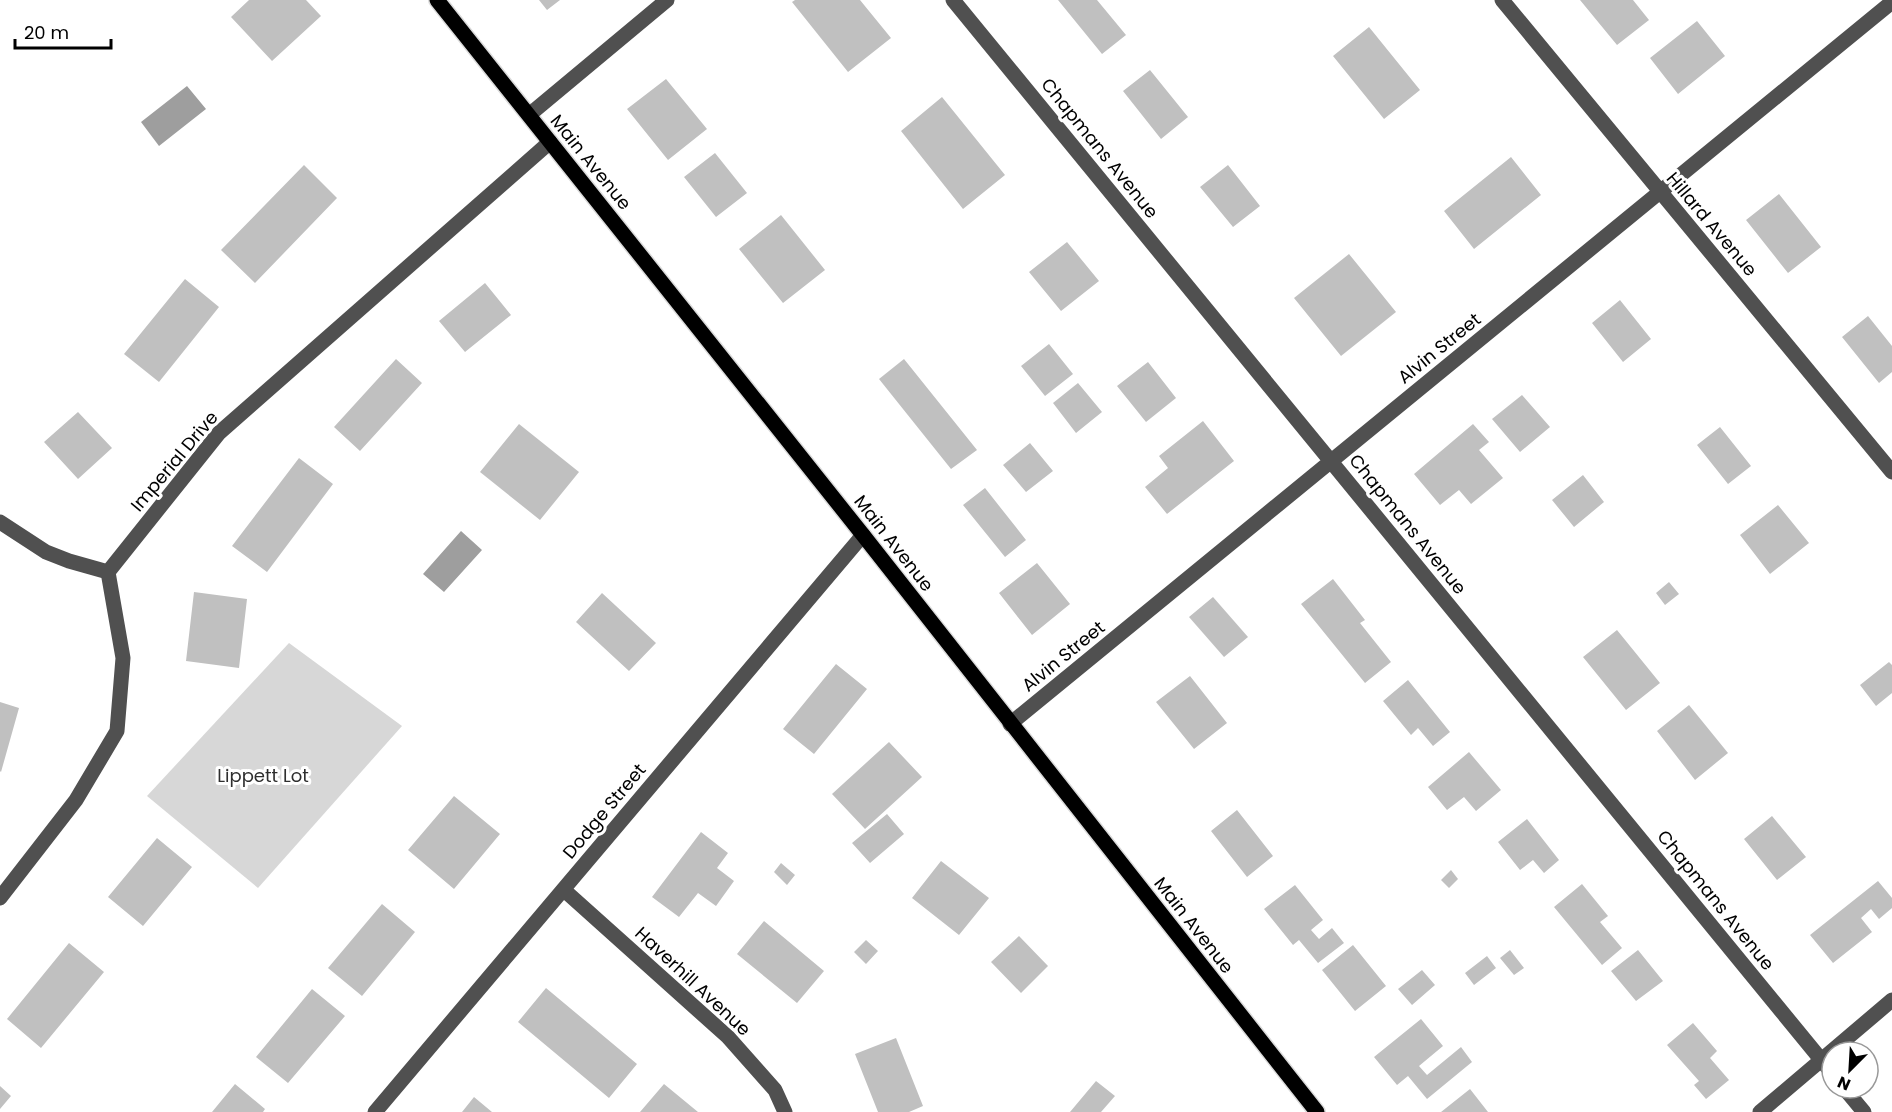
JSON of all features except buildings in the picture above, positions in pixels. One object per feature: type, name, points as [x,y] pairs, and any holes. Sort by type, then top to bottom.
[{"type":"main road","name":"Main Avenue","points":[[436,0],[864,535],[1010,724],[1317,1112]]},
{"type":"street","points":[[529,116],[667,0]]},
{"type":"street","name":"Chapmans Avenue","points":[[953,0],[1820,1059]]},
{"type":"street","name":"Hillard Avenue","points":[[1502,0],[1892,472]]},
{"type":"street","name":"Alvin Street","points":[[1010,724],[1892,2]]},
{"type":"street","name":"Imperial Drive","points":[[108,572],[219,433],[550,142]]},
{"type":"street","points":[[0,522],[46,552],[108,572],[123,658],[117,731],[76,800],[0,898]]},
{"type":"street","name":"Dodge Street","points":[[375,1112],[864,535]]},
{"type":"street","name":"Haverhill Avenue","points":[[564,890],[728,1037],[775,1090],[785,1112]]},
{"type":"street","points":[[1845,1040],[1892,1000]]},
{"type":"street","points":[[1760,1112],[1820,1061]]},
{"type":"street","points":[[1854,1100],[1864,1112]]},
{"type":"green space","name":"Lippett Lot","points":[[289,643],[402,726],[258,888],[147,796]]},
{"type":"shaded area","points":[[187,86],[206,109],[159,146],[141,122]]},
{"type":"shaded area","points":[[461,531],[482,550],[444,592],[423,574]]}]
